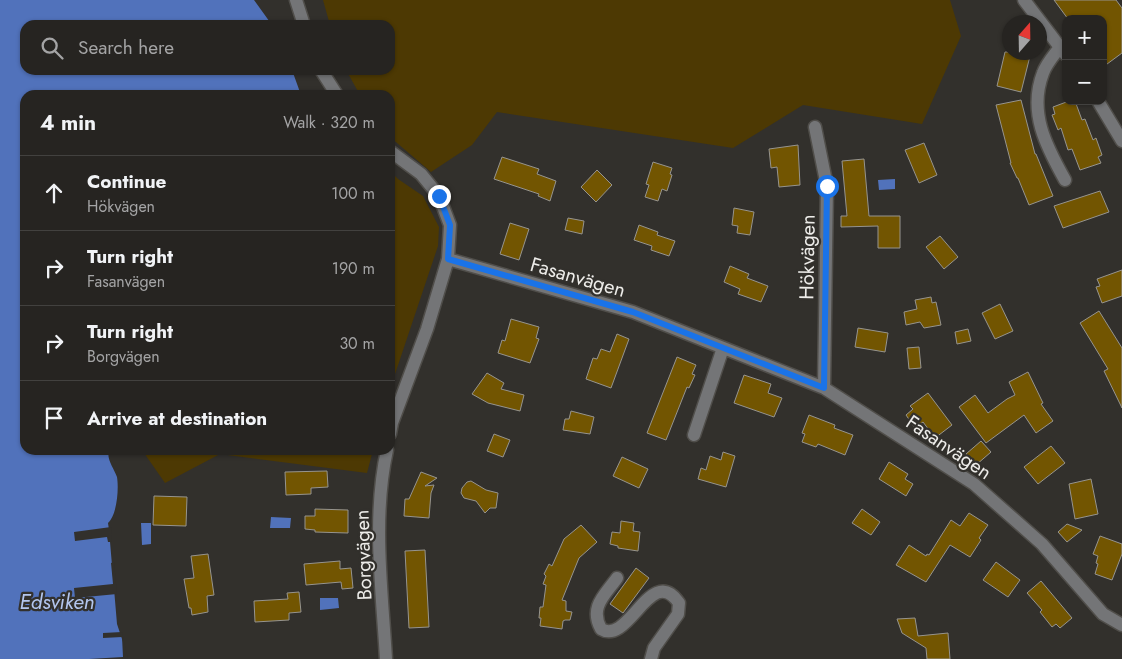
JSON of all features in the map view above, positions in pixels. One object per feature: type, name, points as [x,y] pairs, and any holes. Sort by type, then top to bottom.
[{"type":"street","points":[[296,0],[302,20]]},
{"type":"street","points":[[1024,0],[1062,50]]},
{"type":"street","points":[[1062,52],[1043,72],[1038,91],[1038,121],[1050,152],[1065,180]]},
{"type":"street","points":[[324,75],[333,90]]},
{"type":"street","points":[[1100,105],[1122,141]]},
{"type":"street","name":"Hökvägen","points":[[815,127],[827,186],[824,388]]},
{"type":"street","points":[[395,155],[421,174],[439,196],[450,225],[448,259],[427,329],[395,415]]},
{"type":"street","name":"Fasanvägen","points":[[448,259],[633,312],[824,388],[974,484],[1042,544],[1104,614],[1122,625]]},
{"type":"street","points":[[694,435],[723,348]]},
{"type":"street","name":"Borgvägen","points":[[386,455],[382,470],[378,512],[386,659]]},
{"type":"street","points":[[617,578],[599,602],[595,613],[601,629],[606,632],[613,632],[620,627],[658,592],[666,591],[674,595],[679,603],[678,614],[654,648],[651,659]]},
{"type":"shaded area","points":[[323,0],[950,0],[961,36],[922,124],[803,105],[733,148],[497,112],[472,145],[431,172],[395,141],[395,90],[357,90],[349,75],[395,75],[395,20],[329,20]]},
{"type":"shaded area","points":[[395,176],[423,196],[439,227],[438,246],[395,374]]},
{"type":"shaded area","points":[[145,455],[218,455],[165,483]]},
{"type":"shaded area","points":[[228,455],[372,455],[367,473]]},
{"type":"water","name":"Edsviken","points":[[0,0],[254,0],[268,20],[20,20],[20,75],[294,75],[299,90],[20,90],[20,455],[108,455],[117,477],[118,488],[117,502],[108,523],[117,624],[124,645],[126,659],[0,659]]},
{"type":"water","points":[[895,179],[895,189],[879,190],[878,180]]},
{"type":"water","points":[[271,517],[291,518],[290,528],[270,528]]},
{"type":"water","points":[[141,523],[151,523],[151,544],[142,545]]},
{"type":"water","points":[[320,598],[338,598],[339,608],[320,610]]},
{"type":"pier","points":[[111,527],[112,542],[108,542],[107,537],[75,541],[74,532]]},
{"type":"pier","points":[[114,562],[117,594],[75,598],[74,588],[113,584],[111,563]]},
{"type":"pier","points":[[122,632],[128,659],[89,659],[123,657],[122,637],[103,638],[103,633]]},
{"type":"building","points":[[1054,0],[1116,0],[1122,8],[1122,53],[1107,64],[1107,15],[1065,15]]},
{"type":"building","points":[[1003,60],[1029,60],[1021,92],[997,86]]},
{"type":"building","points":[[1021,100],[1035,154],[1053,196],[1029,205],[1010,163],[996,105]]},
{"type":"building","points":[[1062,104],[1076,105],[1082,120],[1085,119],[1093,140],[1096,138],[1102,155],[1098,157],[1101,163],[1080,170],[1072,149],[1068,150],[1061,128],[1058,130],[1052,115],[1055,114],[1053,107]]},
{"type":"building","points":[[924,143],[937,175],[919,183],[905,150]]},
{"type":"building","points":[[798,145],[800,185],[779,187],[777,167],[771,168],[769,149]]},
{"type":"building","points":[[502,157],[539,169],[537,174],[556,181],[550,201],[538,196],[539,194],[494,179]]},
{"type":"building","points":[[864,159],[869,216],[900,216],[900,248],[878,248],[878,226],[841,227],[841,216],[847,216],[842,161]]},
{"type":"building","points":[[653,162],[672,168],[667,191],[662,189],[658,201],[645,197],[649,185],[646,184]]},
{"type":"building","points":[[597,170],[612,185],[596,202],[581,187]]},
{"type":"building","points":[[1100,191],[1109,212],[1063,228],[1054,206]]},
{"type":"building","points":[[734,208],[754,212],[750,235],[737,233],[738,226],[732,225]]},
{"type":"building","points":[[568,218],[584,221],[582,234],[565,230]]},
{"type":"building","points":[[510,223],[529,229],[519,260],[500,254]]},
{"type":"building","points":[[639,225],[658,232],[657,235],[675,241],[669,256],[651,250],[652,246],[634,240]]},
{"type":"building","points":[[940,236],[958,257],[944,269],[926,247]]},
{"type":"building","points":[[730,266],[749,274],[747,278],[768,286],[761,302],[738,294],[740,289],[724,282]]},
{"type":"building","points":[[1122,270],[1122,296],[1102,303],[1096,287],[1100,286],[1097,279]]},
{"type":"building","points":[[931,297],[932,303],[936,302],[941,325],[924,328],[920,322],[906,325],[904,312],[917,309],[915,300]]},
{"type":"building","points":[[1000,304],[1013,331],[995,339],[982,313]]},
{"type":"building","points":[[1099,311],[1122,348],[1122,408],[1104,371],[1108,369],[1080,323]]},
{"type":"building","points":[[511,319],[539,327],[536,338],[539,339],[530,363],[498,353],[502,340],[505,341]]},
{"type":"building","points":[[858,328],[888,333],[885,352],[855,347]]},
{"type":"building","points":[[968,329],[971,341],[957,344],[955,332]]},
{"type":"building","points":[[617,334],[629,339],[611,388],[586,379],[593,358],[597,359],[601,349],[610,352]]},
{"type":"building","points":[[919,347],[921,368],[909,369],[907,348]]},
{"type":"building","points":[[677,357],[696,365],[692,374],[695,375],[689,388],[687,387],[666,440],[647,433]]},
{"type":"building","points":[[1028,372],[1043,403],[1041,404],[1053,421],[1036,433],[1024,415],[986,443],[959,407],[975,395],[988,413],[1015,395],[1009,382]]},
{"type":"building","points":[[487,373],[504,383],[501,389],[524,395],[520,411],[488,403],[472,394]]},
{"type":"building","points":[[744,375],[771,384],[768,393],[782,398],[774,417],[734,403]]},
{"type":"building","points":[[928,393],[952,425],[935,438],[923,422],[915,428],[906,415],[913,409],[910,406]]},
{"type":"building","points":[[571,411],[594,417],[590,434],[563,430],[565,419],[569,419]]},
{"type":"building","points":[[809,415],[835,425],[834,428],[853,435],[845,455],[818,444],[816,447],[802,442],[805,434],[802,433]]},
{"type":"building","points":[[494,434],[510,440],[503,457],[487,451]]},
{"type":"building","points":[[981,441],[991,452],[976,465],[966,454]]},
{"type":"building","points":[[1051,446],[1065,463],[1038,484],[1024,467]]},
{"type":"building","points":[[723,452],[735,456],[726,487],[698,479],[701,468],[706,470],[710,456],[721,460]]},
{"type":"building","points":[[622,457],[648,469],[639,488],[613,476]]},
{"type":"building","points":[[889,462],[908,474],[905,479],[913,484],[906,496],[879,479]]},
{"type":"building","points":[[327,471],[328,487],[311,488],[311,494],[286,495],[285,472]]},
{"type":"building","points":[[421,472],[437,478],[425,486],[434,485],[431,493],[429,518],[404,516],[405,499],[409,499]]},
{"type":"building","points":[[1091,479],[1098,514],[1075,519],[1069,484]]},
{"type":"building","points":[[471,481],[486,490],[498,493],[496,508],[490,508],[485,513],[476,501],[464,498],[461,493],[462,488],[467,482]]},
{"type":"building","points":[[154,496],[187,497],[186,526],[153,525]]},
{"type":"building","points":[[315,509],[348,510],[348,533],[315,532],[315,530],[305,529],[305,516],[315,516]]},
{"type":"building","points":[[862,509],[880,522],[871,535],[852,523]]},
{"type":"building","points":[[969,513],[988,525],[970,557],[950,545],[926,582],[896,565],[909,545],[926,556],[927,554],[929,555],[951,520],[960,526]]},
{"type":"building","points":[[621,521],[634,523],[633,531],[640,532],[638,551],[618,548],[618,546],[610,544],[612,532],[620,533]]},
{"type":"building","points":[[1067,524],[1082,530],[1067,542],[1058,532]]},
{"type":"building","points":[[581,525],[597,542],[579,558],[562,600],[566,601],[566,611],[572,612],[570,620],[563,621],[562,629],[540,626],[540,607],[543,607],[546,585],[543,584],[546,576],[544,574],[549,564],[552,566],[564,539]]},
{"type":"building","points":[[1100,536],[1122,544],[1122,554],[1112,580],[1095,574],[1098,556],[1093,554]]},
{"type":"building","points":[[425,550],[429,627],[409,628],[405,551]]},
{"type":"building","points":[[208,554],[214,595],[207,596],[208,612],[192,615],[184,579],[194,578],[191,556]]},
{"type":"building","points":[[340,561],[340,569],[351,568],[353,588],[342,589],[341,582],[306,585],[304,564]]},
{"type":"building","points":[[996,562],[1020,580],[1008,597],[983,580]]},
{"type":"building","points":[[636,568],[649,578],[623,613],[610,604]]},
{"type":"building","points":[[1041,581],[1072,618],[1060,628],[1056,624],[1052,627],[1040,612],[1042,610],[1027,593]]},
{"type":"building","points":[[299,592],[301,612],[289,613],[289,620],[255,622],[254,601],[288,599],[287,593]]},
{"type":"building","points":[[915,618],[918,636],[948,633],[950,659],[927,659],[926,648],[902,633],[897,619]]},
{"type":"route","points":[[439,196],[450,225],[448,259],[633,312],[824,388],[827,186]]}]
